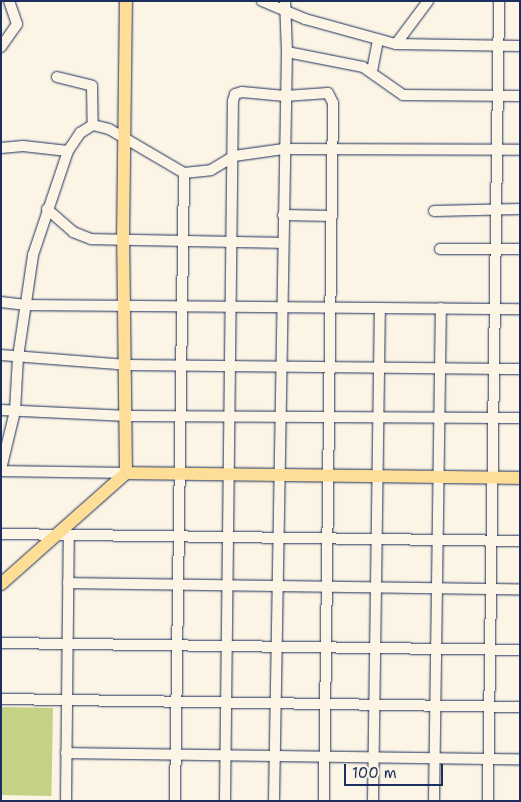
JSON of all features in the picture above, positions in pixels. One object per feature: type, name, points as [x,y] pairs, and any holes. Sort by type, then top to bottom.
[{"type":"main road","points":[[126,1],[123,242],[128,416],[126,473]]},
{"type":"main road","points":[[1,584],[126,473],[520,478]]},
{"type":"street","points":[[1,47],[17,24],[9,1]]},
{"type":"street","points":[[262,1],[285,6],[378,40],[396,44],[520,46]]},
{"type":"street","points":[[396,44],[428,1]]},
{"type":"street","points":[[488,801],[499,1]]},
{"type":"street","points":[[274,801],[282,243],[287,52],[285,6]]},
{"type":"street","points":[[372,71],[378,40]]},
{"type":"street","points":[[287,52],[372,71],[403,95],[520,96]]},
{"type":"street","points":[[57,77],[92,86],[93,125]]},
{"type":"street","points":[[224,801],[235,94],[285,96],[328,93],[332,96],[333,148],[324,801]]},
{"type":"street","points":[[126,473],[1,470],[15,412],[18,357],[33,255],[68,151],[80,134],[93,125],[110,129],[184,173],[211,170],[234,156],[284,149],[520,150]]},
{"type":"street","points":[[1,148],[23,146],[68,151]]},
{"type":"street","points":[[175,801],[184,173]]},
{"type":"street","points":[[47,209],[77,234],[123,242],[282,243]]},
{"type":"street","points":[[434,211],[520,210]]},
{"type":"street","points":[[283,215],[332,216]]},
{"type":"street","points":[[440,248],[520,250]]},
{"type":"street","points":[[1,302],[26,305],[125,304],[520,309]]},
{"type":"street","points":[[373,801],[380,308]]},
{"type":"street","points":[[434,801],[441,308]]},
{"type":"street","points":[[1,355],[127,365],[520,369]]},
{"type":"street","points":[[1,410],[128,416],[181,414],[520,418]]},
{"type":"street","points":[[1,534],[520,541]]},
{"type":"street","points":[[66,801],[69,535]]},
{"type":"street","points":[[68,583],[520,588]]},
{"type":"street","points":[[1,643],[520,650]]},
{"type":"street","points":[[1,699],[520,707]]},
{"type":"street","points":[[66,753],[520,759]]},
{"type":"green space","points":[[1,707],[53,708],[51,796],[1,795]]}]
